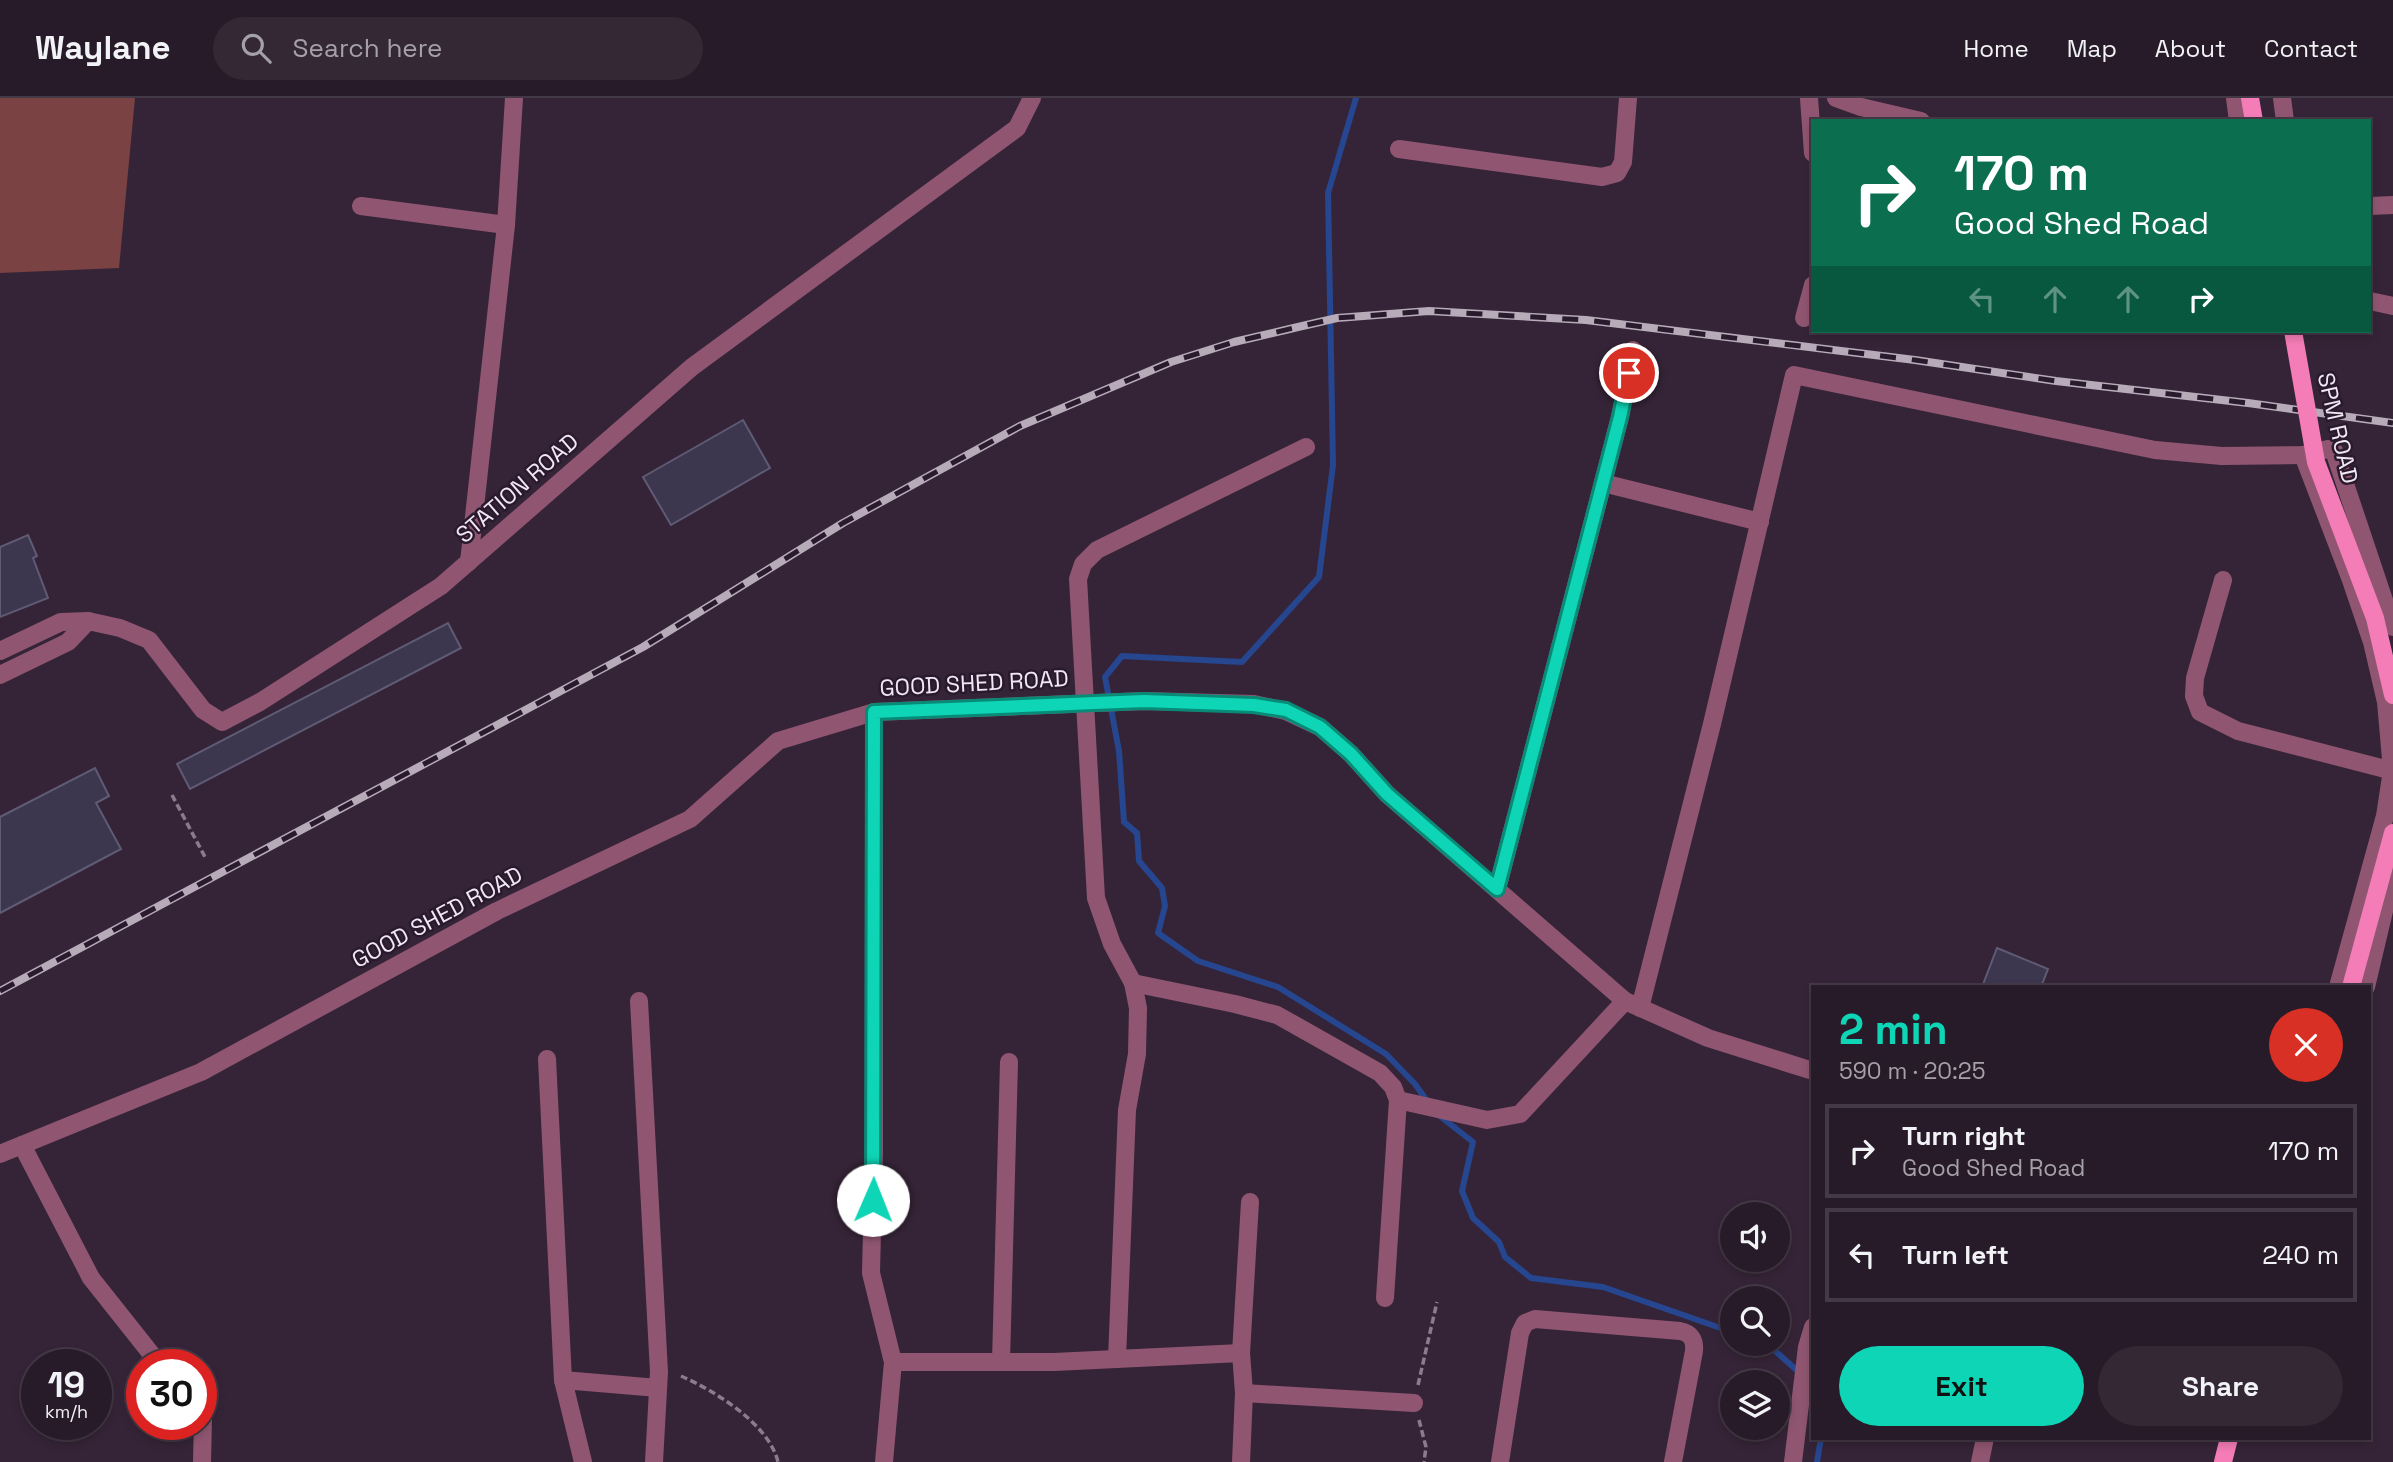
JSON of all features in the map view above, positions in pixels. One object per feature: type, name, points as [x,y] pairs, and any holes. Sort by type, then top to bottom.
[{"type":"main road","points":[[2250,98],[2254,119]]},
{"type":"main road","name":"SPM ROAD","points":[[2293,333],[2316,462],[2375,618],[2393,695]]},
{"type":"main road","points":[[2352,985],[2393,833]]},
{"type":"main road","points":[[2223,1462],[2228,1440]]},
{"type":"street","points":[[469,562],[506,225],[514,98]]},
{"type":"street","name":"STATION ROAD","points":[[0,652],[61,622],[88,621],[120,628],[149,640],[203,710],[222,722],[260,702],[441,586],[692,367],[1017,128],[1032,98]]},
{"type":"street","points":[[1399,149],[1602,177],[1622,169],[1628,98]]},
{"type":"street","points":[[1809,98],[1811,126]]},
{"type":"street","points":[[1836,98],[1912,119]]},
{"type":"street","points":[[2235,98],[2238,119]]},
{"type":"street","points":[[2282,98],[2285,119]]},
{"type":"street","points":[[2371,206],[2393,205]]},
{"type":"street","points":[[361,206],[506,225]]},
{"type":"street","points":[[1804,318],[1811,292]]},
{"type":"street","points":[[2371,301],[2393,306]]},
{"type":"street","points":[[1497,889],[1620,417],[1633,350]]},
{"type":"street","points":[[1398,1100],[1487,1121],[1520,1114],[1633,1004],[1712,723],[1794,375],[2155,450],[2222,456],[2303,454],[2328,449],[2334,451],[2390,608],[2393,627]]},
{"type":"street","points":[[1117,1359],[1127,1110],[1137,1054],[1138,1008],[1133,983],[1112,944],[1097,898],[1093,702],[1078,579],[1083,564],[1097,550],[1306,447]]},
{"type":"street","points":[[2303,454],[2372,642],[2386,702],[2393,771],[2385,816],[2340,985]]},
{"type":"street","points":[[1603,483],[1760,522]]},
{"type":"street","points":[[2223,580],[2196,678],[2194,696],[2200,712],[2238,731],[2393,771]]},
{"type":"street","points":[[0,675],[68,642],[88,621]]},
{"type":"street","name":"GOOD SHED ROAD","points":[[0,1154],[201,1072],[497,911],[690,819],[778,741],[874,712],[1093,702],[1254,705],[1286,710],[1320,727],[1351,754],[1387,794],[1633,1004],[1708,1038],[1811,1070]]},
{"type":"street","points":[[874,712],[874,1151],[871,1273],[893,1362],[884,1462]]},
{"type":"street","points":[[2366,985],[2393,873]]},
{"type":"street","points":[[1133,983],[1277,1015],[1380,1073],[1394,1087],[1398,1100],[1385,1298]]},
{"type":"street","points":[[639,1001],[658,1388],[654,1462]]},
{"type":"street","points":[[547,1059],[563,1380],[583,1462]]},
{"type":"street","points":[[1001,1362],[1009,1062]]},
{"type":"street","points":[[22,1145],[91,1278],[147,1349]]},
{"type":"street","points":[[1241,1462],[1244,1393],[1241,1353],[1250,1202]]},
{"type":"street","points":[[1500,1462],[1520,1333],[1525,1323],[1535,1319],[1680,1331],[1687,1332],[1692,1337],[1694,1351],[1673,1462]]},
{"type":"street","points":[[1793,1462],[1811,1333]]},
{"type":"street","points":[[893,1362],[1001,1362],[1241,1353]]},
{"type":"street","points":[[563,1380],[658,1388]]},
{"type":"street","points":[[1244,1393],[1414,1403]]},
{"type":"street","points":[[201,1462],[202,1440]]},
{"type":"street","points":[[1980,1462],[1985,1440]]},
{"type":"path","points":[[172,795],[205,857]]},
{"type":"path","points":[[1424,1462],[1426,1447],[1414,1403],[1437,1302]]},
{"type":"path","points":[[681,1376],[710,1388],[752,1423],[775,1451],[778,1462]]},
{"type":"shaded area","points":[[0,98],[135,98],[119,268],[0,273]]},
{"type":"building","points":[[743,420],[770,468],[671,525],[643,477]]},
{"type":"building","points":[[28,535],[37,556],[33,558],[48,598],[0,617],[0,547]]},
{"type":"building","points":[[448,623],[461,648],[190,789],[177,764]]},
{"type":"building","points":[[95,768],[109,796],[96,803],[121,849],[0,913],[0,817]]},
{"type":"building","points":[[1997,948],[2048,969],[2042,985],[1983,985]]},
{"type":"waterway","points":[[1356,98],[1328,193],[1333,465],[1319,577],[1242,662],[1122,656],[1105,677],[1119,751],[1124,822],[1137,833],[1139,861],[1162,888],[1165,906],[1158,933],[1198,961],[1278,987],[1386,1054],[1415,1084],[1427,1101]]},
{"type":"waterway","points":[[1436,1113],[1473,1142],[1462,1191],[1473,1218],[1499,1242],[1505,1257],[1531,1278],[1603,1287],[1720,1328]]},
{"type":"waterway","points":[[1781,1356],[1801,1374]]},
{"type":"waterway","points":[[1808,1387],[1811,1396]]},
{"type":"waterway","points":[[1817,1462],[1821,1440]]},
{"type":"railway","points":[[0,991],[643,647],[843,523],[1020,426],[1171,362],[1234,342],[1337,318],[1429,311],[1586,320],[2393,423]]},
{"type":"route","points":[[873,1200],[874,712],[1144,701],[1254,705],[1286,710],[1320,727],[1351,754],[1387,794],[1497,889],[1620,417],[1629,373]]}]
